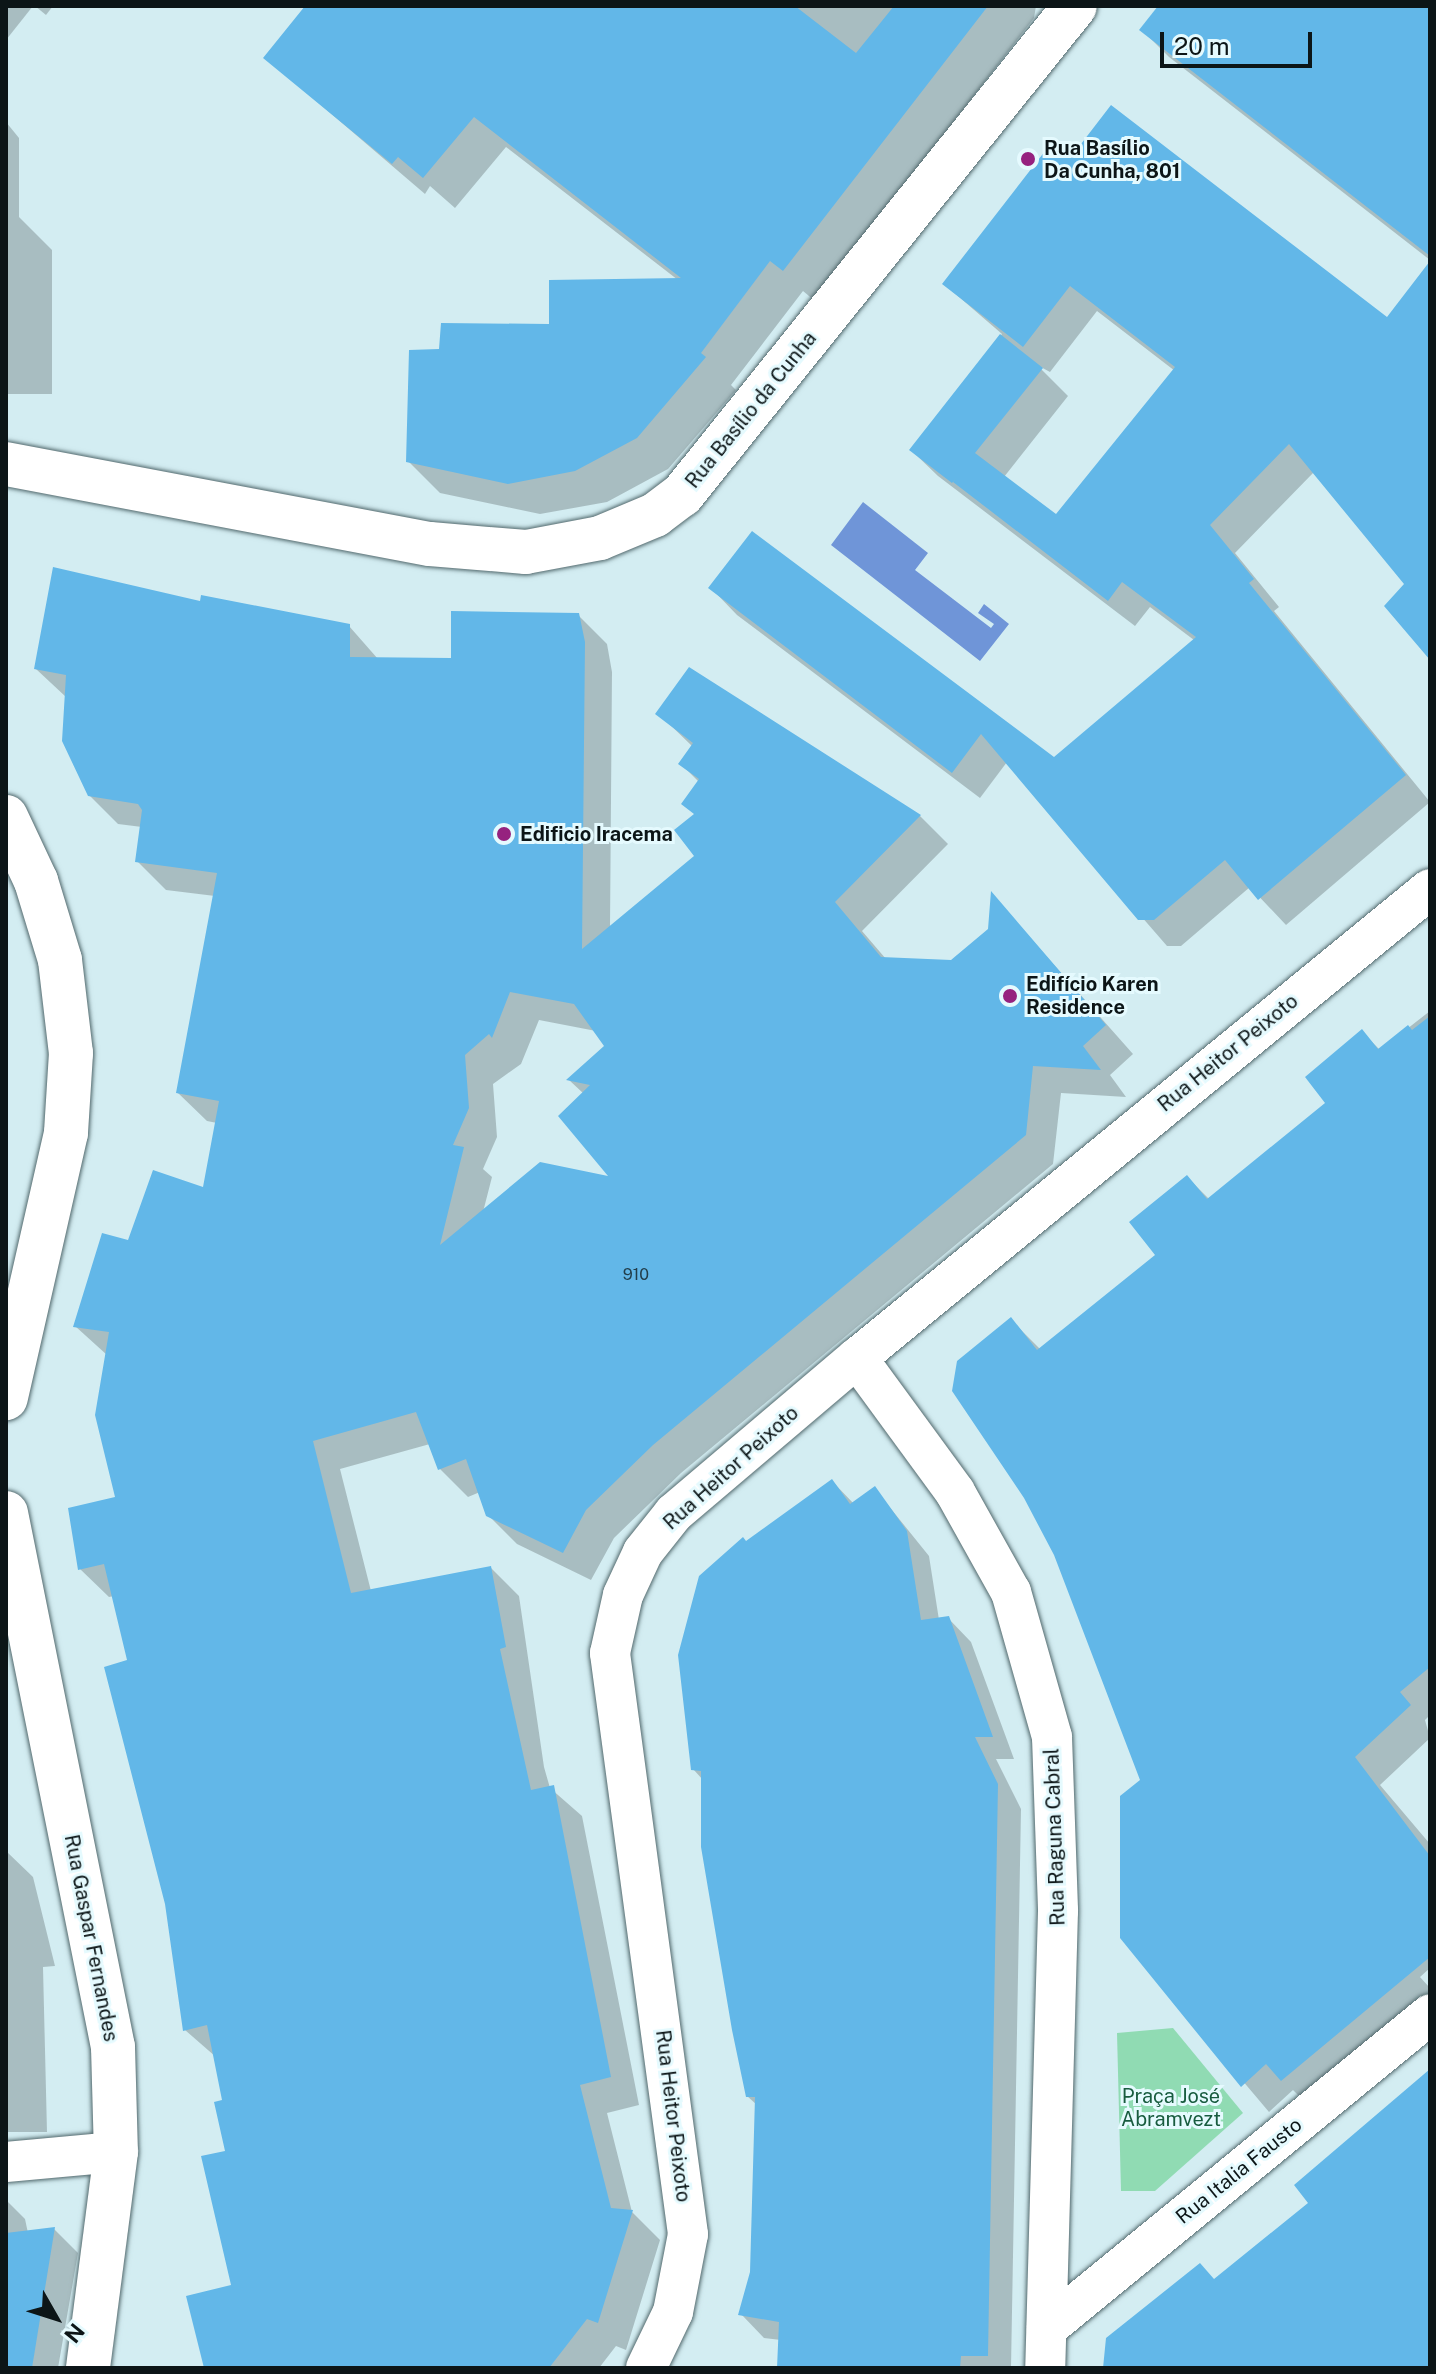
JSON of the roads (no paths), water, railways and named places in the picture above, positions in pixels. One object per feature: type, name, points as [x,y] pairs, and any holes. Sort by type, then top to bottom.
[{"type":"street","name":"Rua Basílio da Cunha","points":[[6,464],[430,544],[526,552],[600,538],[642,521],[682,495],[1075,6]]},
{"type":"street","points":[[6,817],[36,881],[60,960],[71,1053],[66,1133],[6,1398]]},
{"type":"street","name":"Rua Heitor Peixoto","points":[[646,2368],[673,2312],[688,2234],[610,1653],[630,1581],[643,1552],[674,1513],[857,1358],[1430,889]]},
{"type":"street","name":"Rua Raguna Cabral","points":[[857,1358],[955,1492],[1011,1592],[1052,1737],[1058,1911],[1045,2368]]},
{"type":"street","name":"Rua Gaspar Fernandes","points":[[6,1513],[113,2047],[116,2152],[88,2368]]},
{"type":"street","name":"Rua Italia Fausto","points":[[1047,2328],[1430,2015]]},
{"type":"street","points":[[6,2162],[116,2152]]},
{"type":"water","points":[[863,502],[928,553],[915,570],[991,628],[994,624],[978,613],[984,604],[1009,624],[980,661],[831,545]]},
{"type":"place","name":"Rua Basílio Da Cunha, 801","points":[[1028,159]]},
{"type":"place","name":"Edificio Iracema","points":[[504,834]]},
{"type":"place","name":"Edifício Karen Residence","points":[[1010,996]]},
{"type":"park label","name":"Praça José Abramvezt","points":[[1171,2108]]}]
